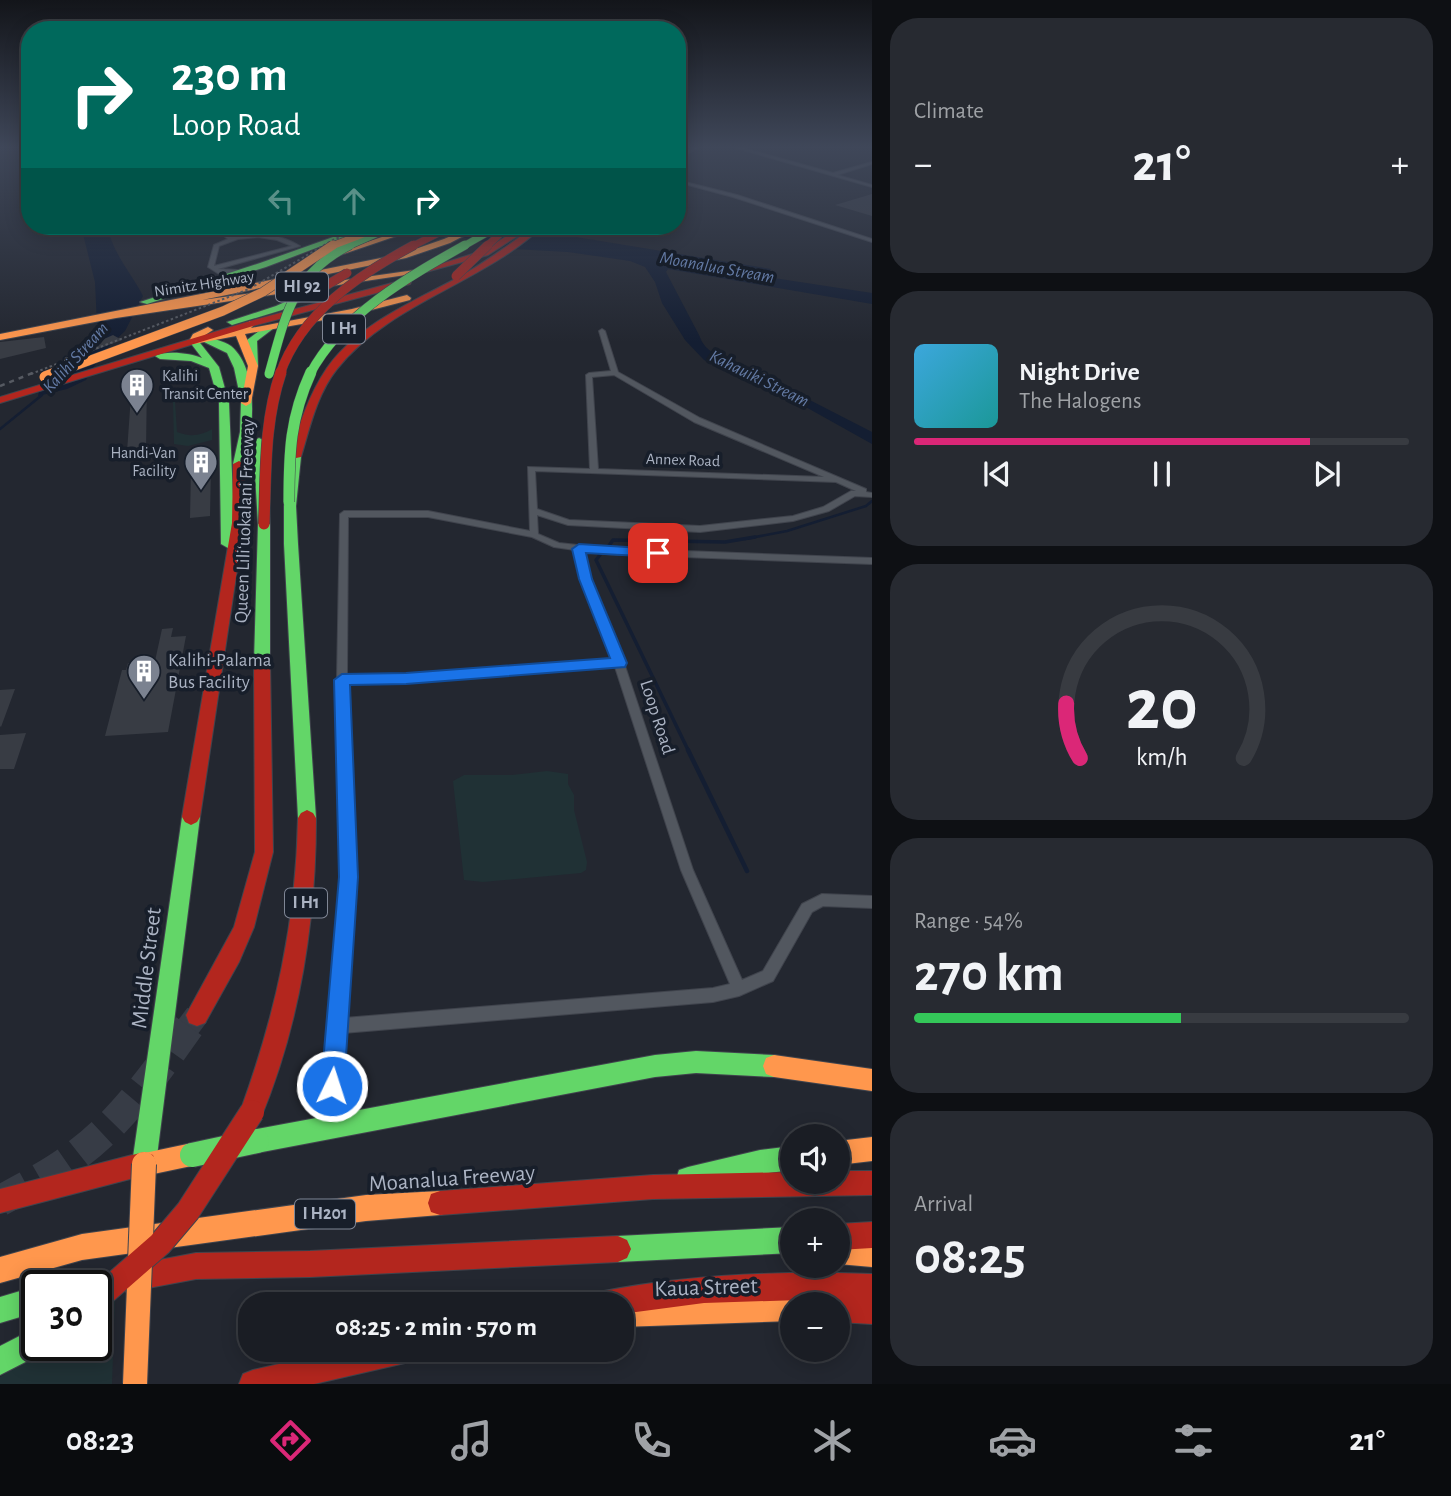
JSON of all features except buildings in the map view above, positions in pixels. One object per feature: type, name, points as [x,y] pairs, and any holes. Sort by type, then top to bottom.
[{"type":"main road","name":"Nimitz Highway","points":[[0,331],[116,315],[145,307],[215,273],[242,275],[346,235]]},
{"type":"main road","points":[[2,395],[223,311],[263,292],[331,246],[360,235]]},
{"type":"main road","points":[[264,524],[259,470],[262,404],[293,294],[308,271],[323,259],[371,235]]},
{"type":"main road","points":[[145,307],[242,275],[356,250],[397,235]]},
{"type":"main road","points":[[247,324],[306,297],[380,253],[421,235]]},
{"type":"main road","name":"Queen Liliʻuokalani Freeway","points":[[197,1015],[232,955],[244,928],[264,852],[264,524],[273,393],[296,342],[316,314],[362,274],[386,258],[433,235]]},
{"type":"main road","points":[[242,275],[424,242],[442,235]]},
{"type":"main road","points":[[145,307],[417,252],[458,235]]},
{"type":"main road","name":"Queen Liliʻuokalani Freeway","points":[[112,1286],[160,1244],[188,1211],[252,1112],[292,990],[306,913],[307,874],[300,686],[286,453],[294,414],[312,370],[332,342],[360,313],[397,285],[483,235]]},
{"type":"main road","points":[[247,324],[274,326],[395,302],[431,290],[507,235]]},
{"type":"main road","points":[[289,502],[298,444],[308,412],[323,380],[339,358],[360,337],[386,319],[488,267],[530,235]]},
{"type":"main road","name":"Nimitz Highway","points":[[0,337],[145,307],[458,268]]},
{"type":"main road","points":[[122,363],[200,337],[458,268]]},
{"type":"main road","points":[[247,324],[253,366]]},
{"type":"main road","points":[[246,403],[253,366],[251,340],[274,326]]},
{"type":"main road","points":[[46,380],[98,366],[174,339],[200,337]]},
{"type":"main road","points":[[200,337],[214,367]]},
{"type":"main road","name":"Middle Street","points":[[135,1384],[144,1164],[180,885],[238,523],[239,447],[246,432],[246,403],[236,356],[220,343],[200,337]]},
{"type":"main road","points":[[98,366],[177,355],[200,360],[214,367]]},
{"type":"main road","name":"Middle Street","points":[[214,367],[222,397],[228,452],[226,523],[230,560]]},
{"type":"main road","points":[[0,1201],[144,1164],[328,1126],[654,1066],[696,1062],[750,1063],[872,1080]]},
{"type":"main road","points":[[850,1152],[872,1149]]},
{"type":"main road","points":[[653,1187],[760,1161],[780,1159]]},
{"type":"main road","name":"Moanalua Freeway","points":[[0,1270],[82,1247],[366,1208],[653,1187],[872,1183]]},
{"type":"main road","points":[[850,1236],[872,1235]]},
{"type":"main road","points":[[112,1282],[196,1266],[323,1263],[780,1241]]},
{"type":"main road","points":[[733,1243],[780,1247]]},
{"type":"main road","points":[[850,1252],[872,1254]]},
{"type":"main road","points":[[634,1296],[797,1284],[872,1287]]},
{"type":"main road","points":[[0,1310],[21,1304]]},
{"type":"main road","name":"Kaua Street","points":[[634,1314],[780,1308]]},
{"type":"main road","points":[[850,1310],[872,1311]]},
{"type":"main road","points":[[0,1361],[21,1350]]},
{"type":"main road","points":[[253,1384],[284,1380],[354,1362]]},
{"type":"street","points":[[787,213],[872,240]]},
{"type":"street","points":[[226,235],[232,239]]},
{"type":"street","points":[[274,236],[285,238],[297,246],[215,273],[215,247],[232,239],[274,236]]},
{"type":"street","points":[[594,470],[589,375],[615,373],[602,331]]},
{"type":"street","name":"Annex Road","points":[[615,373],[697,420],[872,495]]},
{"type":"street","name":"Annex Road","points":[[532,510],[531,469],[835,480]]},
{"type":"street","points":[[534,535],[532,510],[568,522],[700,529],[793,518],[826,509],[854,493],[872,495]]},
{"type":"street","points":[[328,1126],[349,877],[342,680],[344,514],[428,514],[534,535],[550,544],[579,549],[872,561]]},
{"type":"street","points":[[579,549],[586,579],[619,663]]},
{"type":"street","name":"Loop Road","points":[[342,680],[619,663],[687,870],[739,989]]},
{"type":"street","points":[[337,1026],[713,995],[739,989],[768,976],[807,908],[822,900],[872,902]]},
{"type":"shaded area","points":[[175,401],[177,432],[195,435],[212,429],[212,440],[188,446],[174,444]]},
{"type":"shaded area","points":[[547,771],[568,774],[568,784],[574,795],[574,810],[587,862],[586,870],[581,873],[483,882],[464,880],[453,781],[464,775],[512,775]]},
{"type":"shaded area","points":[[115,1299],[112,1384],[0,1384],[0,1377],[25,1361],[112,1361],[112,1301]]},
{"type":"water","points":[[83,235],[110,235],[119,257],[143,296],[125,331],[103,352],[86,380],[67,389],[38,396],[39,391],[103,329],[97,324],[95,282]]},
{"type":"water","points":[[453,235],[564,235],[771,269],[767,277],[872,293],[872,304],[668,269],[666,272],[707,348],[872,432],[872,444],[795,401],[704,360],[685,340],[662,303],[655,282],[645,267],[630,261],[568,252],[513,249]]},
{"type":"waterway","name":"Kalihi Stream","points":[[0,429],[42,395]]},
{"type":"waterway","points":[[745,539],[787,531],[866,506],[872,501]]},
{"type":"waterway","points":[[608,547],[613,540],[725,542],[755,537]]},
{"type":"waterway","points":[[600,555],[596,560],[689,752]]},
{"type":"waterway","points":[[688,750],[747,871]]},
{"type":"tunnel","points":[[188,1027],[197,1015]]},
{"type":"tunnel","points":[[0,1201],[60,1166],[95,1140],[139,1094],[189,1026]]},
{"type":"railway","points":[[31,374],[249,289],[345,235]]},
{"type":"railway","points":[[0,386],[35,372]]},
{"type":"traffic: fast","points":[[144,302],[263,265],[345,235]]},
{"type":"traffic: fast","points":[[269,374],[286,315],[305,278],[337,252],[372,235]]},
{"type":"traffic: fast","points":[[289,502],[289,451],[294,413],[312,370],[332,343],[355,319],[382,297],[410,277],[483,235]]},
{"type":"traffic: fast","points":[[232,322],[279,308],[317,291]]},
{"type":"traffic: fast","points":[[253,366],[252,340],[269,328]]},
{"type":"traffic: fast","points":[[205,339],[230,351],[243,378],[247,423],[239,464]]},
{"type":"traffic: fast","points":[[194,341],[213,366],[224,403],[228,544]]},
{"type":"traffic: fast","points":[[160,356],[193,358],[214,367]]},
{"type":"traffic: fast","points":[[259,441],[264,524],[262,661]]},
{"type":"traffic: fast","points":[[295,457],[290,506],[291,544],[307,818]]},
{"type":"traffic: fast","points":[[144,1164],[191,817]]},
{"type":"traffic: fast","points":[[257,1141],[655,1066],[696,1062],[774,1066]]},
{"type":"traffic: fast","points":[[192,1155],[257,1141]]},
{"type":"traffic: fast","points":[[688,1179],[780,1160]]},
{"type":"traffic: fast","points":[[618,1249],[780,1241]]},
{"type":"traffic: fast","points":[[0,1310],[21,1304]]},
{"type":"traffic: fast","points":[[0,1361],[21,1350]]},
{"type":"traffic: slow","points":[[45,377],[223,311],[263,292],[331,246],[360,235]]},
{"type":"traffic: slow","points":[[320,259],[394,235]]},
{"type":"traffic: slow","points":[[116,315],[403,256],[460,235]]},
{"type":"traffic: slow","points":[[0,337],[116,315],[426,270]]},
{"type":"traffic: slow","points":[[208,330],[196,336],[194,341],[352,312],[407,298]]},
{"type":"traffic: slow","points":[[246,403],[253,366],[239,332],[250,324]]},
{"type":"traffic: slow","points":[[774,1066],[872,1080]]},
{"type":"traffic: slow","points":[[850,1152],[872,1149]]},
{"type":"traffic: slow","points":[[144,1164],[192,1155]]},
{"type":"traffic: slow","points":[[135,1384],[144,1164]]},
{"type":"traffic: slow","points":[[0,1270],[82,1247],[366,1208],[440,1203]]},
{"type":"traffic: slow","points":[[850,1252],[872,1254]]},
{"type":"traffic: slow","points":[[634,1314],[780,1308]]},
{"type":"traffic: jam","points":[[264,524],[266,443],[270,412],[284,365],[299,337],[319,313],[342,292],[395,256],[433,235]]},
{"type":"traffic: jam","points":[[456,276],[499,235]]},
{"type":"traffic: jam","points":[[426,270],[485,253],[514,235]]},
{"type":"traffic: jam","points":[[295,457],[310,407],[332,369],[360,340],[392,317],[502,255],[528,235]]},
{"type":"traffic: jam","points":[[317,291],[347,273]]},
{"type":"traffic: jam","points":[[0,400],[250,324],[407,282]]},
{"type":"traffic: jam","points":[[191,817],[238,523],[239,464]]},
{"type":"traffic: jam","points":[[197,1015],[232,955],[244,927],[264,852],[262,661]]},
{"type":"traffic: jam","points":[[252,1112],[276,1039],[294,968],[304,896],[307,818]]},
{"type":"traffic: jam","points":[[112,1286],[160,1244],[188,1211],[252,1112]]},
{"type":"traffic: jam","points":[[0,1201],[144,1164]]},
{"type":"traffic: jam","points":[[440,1203],[653,1187],[872,1183]]},
{"type":"traffic: jam","points":[[850,1236],[872,1235]]},
{"type":"traffic: jam","points":[[127,1279],[196,1266],[310,1264],[618,1249]]},
{"type":"traffic: jam","points":[[634,1299],[737,1287],[872,1287]]},
{"type":"traffic: jam","points":[[850,1310],[872,1311]]},
{"type":"traffic: jam","points":[[253,1384],[349,1362]]},
{"type":"place","name":"Kalihi Transit Center","points":[[137,415]]},
{"type":"place","name":"Handi-Van Facility","points":[[201,492]]},
{"type":"place","name":"Kalihi-Palama Bus Facility","points":[[144,701]]},
{"type":"route","points":[[332,1086],[349,877],[342,680],[619,663],[586,579],[579,549],[658,553]]},
{"type":"water label","name":"Moanalua Stream","points":[[717,268]]},
{"type":"water label","name":"Kahauiki Stream","points":[[759,379]]}]
